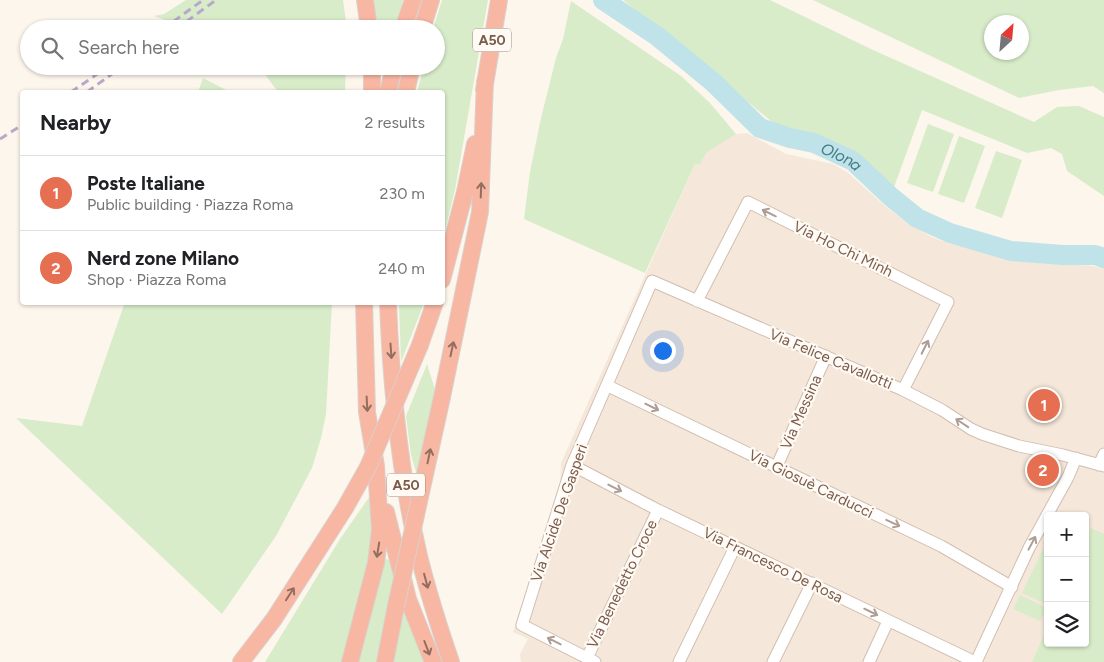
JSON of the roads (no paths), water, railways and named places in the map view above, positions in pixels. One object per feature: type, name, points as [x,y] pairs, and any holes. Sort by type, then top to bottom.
[{"type":"highway","points":[[365,0],[368,20]]},
{"type":"highway","points":[[407,20],[413,0]]},
{"type":"highway","points":[[425,20],[431,0]]},
{"type":"highway","name":"A50","points":[[445,269],[465,192],[499,0]]},
{"type":"highway","points":[[372,75],[372,90]]},
{"type":"highway","points":[[388,90],[392,75]]},
{"type":"highway","points":[[406,90],[410,75]]},
{"type":"highway","points":[[385,662],[480,212],[486,81]]},
{"type":"highway","points":[[364,305],[368,412],[376,466],[394,548],[408,599],[433,662]]},
{"type":"highway","name":"A50","points":[[388,305],[392,375],[401,457],[419,555],[451,662]]},
{"type":"highway","name":"A50","points":[[241,662],[274,619],[320,549],[368,467],[420,345],[434,305]]},
{"type":"highway","points":[[350,662],[379,545],[380,530],[376,466]]},
{"type":"highway","points":[[250,662],[274,619]]},
{"type":"street","name":"Via Ho Chi Minh","points":[[697,301],[748,202],[948,302],[903,390]]},
{"type":"street","name":"Via Felice Cavallotti","points":[[652,281],[903,390],[942,410],[971,429],[1006,442],[1076,458],[1101,466]]},
{"type":"street","name":"Via Alcide De Gasperi","points":[[591,660],[522,625],[572,465],[608,386],[652,281]]},
{"type":"street","name":"Via Messina","points":[[776,468],[826,356]]},
{"type":"street","name":"Via Giosuè Carducci","points":[[608,386],[941,546],[1012,587]]},
{"type":"street","points":[[1101,466],[1104,454]]},
{"type":"street","points":[[976,662],[1029,548],[1068,477],[1076,458]]},
{"type":"street","name":"Via Francesco De Rosa","points":[[572,465],[658,510],[976,662]]},
{"type":"street","name":"Via Benedetto Croce","points":[[591,660],[658,510]]},
{"type":"street","points":[[679,662],[735,547]]},
{"type":"street","points":[[773,662],[812,584]]},
{"type":"street","points":[[869,662],[888,621]]},
{"type":"waterway","name":"Olona","points":[[603,0],[657,36],[713,82],[760,128],[790,138],[814,143],[853,161],[890,196],[917,218],[950,233],[1011,251],[1063,255],[1095,255],[1104,258]]},
{"type":"railway","points":[[175,20],[203,0]]},
{"type":"railway","points":[[188,20],[216,0]]},
{"type":"railway","points":[[74,90],[96,75]]},
{"type":"railway","points":[[90,90],[111,75]]},
{"type":"railway","points":[[0,139],[20,126]]},
{"type":"place","name":"Poste Italiane","points":[[1044,405]]},
{"type":"place","name":"Nerd zone Milano","points":[[1043,470]]}]
